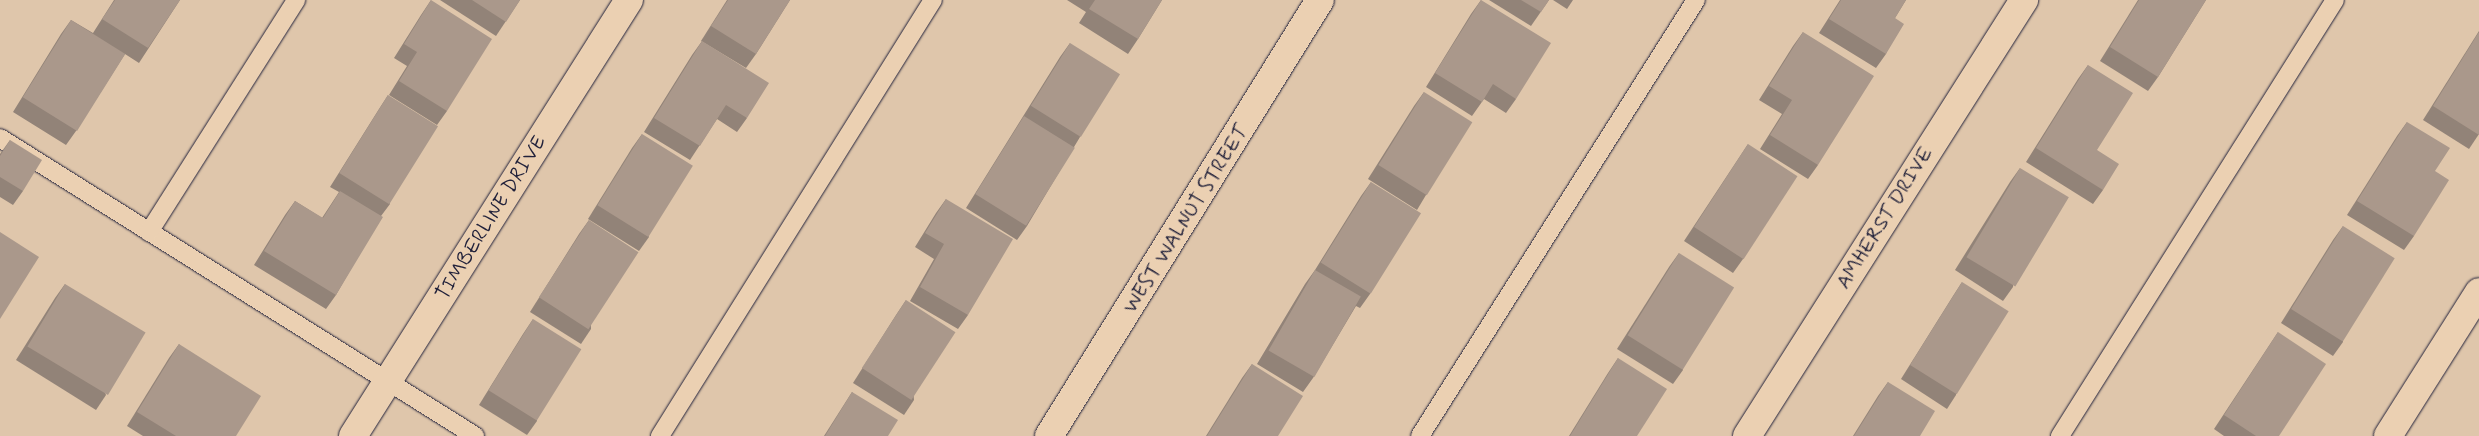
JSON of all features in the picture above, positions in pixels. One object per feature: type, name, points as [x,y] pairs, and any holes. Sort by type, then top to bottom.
[{"type":"street","name":"TIMBERLINE DRIVE","points":[[353,436],[629,0]]},
{"type":"street","name":"WEST WALNUT STREET","points":[[1049,436],[1320,0]]},
{"type":"street","name":"AMHERST DRIVE","points":[[1747,436],[2024,0]]},
{"type":"street","points":[[2388,436],[2479,292]]},
{"type":"lane","points":[[150,232],[296,0]]},
{"type":"lane","points":[[660,436],[933,0]]},
{"type":"lane","points":[[1420,436],[1696,0]]},
{"type":"lane","points":[[2060,436],[2335,0]]},
{"type":"lane","points":[[0,138],[474,436]]},
{"type":"building","points":[[115,0],[180,0],[148,48],[102,19]]},
{"type":"building","points":[[431,0],[492,39],[447,111],[399,81],[417,52],[404,44]]},
{"type":"building","points":[[472,0],[520,0],[506,22]]},
{"type":"building","points":[[728,0],[790,0],[756,54],[711,26]]},
{"type":"building","points":[[1095,0],[1162,0],[1138,39],[1089,9]]},
{"type":"building","points":[[1481,0],[1551,43],[1516,99],[1493,84],[1482,102],[1435,73]]},
{"type":"building","points":[[1521,0],[1549,0],[1541,12]]},
{"type":"building","points":[[1841,0],[1906,0],[1895,18],[1904,24],[1886,54],[1829,19]]},
{"type":"building","points":[[2139,0],[2206,0],[2158,77],[2110,47]]},
{"type":"building","points":[[71,20],[125,54],[77,131],[23,97]]},
{"type":"building","points":[[1803,32],[1874,76],[1818,165],[1770,135],[1792,100],[1769,86]]},
{"type":"building","points":[[2479,32],[2479,135],[2433,106]]},
{"type":"building","points":[[702,41],[769,83],[747,118],[726,105],[700,146],[654,118]]},
{"type":"building","points":[[1070,43],[1120,74],[1081,137],[1031,106]]},
{"type":"building","points":[[2088,65],[2133,93],[2097,150],[2119,164],[2103,190],[2036,148]]},
{"type":"building","points":[[1424,92],[1472,122],[1427,195],[1378,165]]},
{"type":"building","points":[[388,95],[438,126],[389,204],[339,173]]},
{"type":"building","points":[[1024,116],[1075,148],[1026,226],[975,194]]},
{"type":"building","points":[[2407,122],[2450,148],[2435,171],[2449,180],[2414,236],[2357,201]]},
{"type":"building","points":[[642,134],[693,166],[648,237],[597,205]]},
{"type":"building","points":[[10,140],[42,160],[23,191],[0,177],[0,156]]},
{"type":"building","points":[[1748,144],[1797,176],[1744,259],[1694,227]]},
{"type":"building","points":[[2020,168],[2069,197],[2015,287],[1966,257]]},
{"type":"building","points":[[1371,182],[1421,213],[1371,294],[1321,263]]},
{"type":"building","points":[[340,191],[383,217],[336,295],[264,251],[295,201],[323,218]]},
{"type":"building","points":[[946,199],[1013,239],[968,315],[920,287],[944,244],[925,233]]},
{"type":"building","points":[[589,220],[638,252],[588,329],[539,297]]},
{"type":"building","points":[[2343,226],[2395,258],[2343,341],[2291,309]]},
{"type":"building","points":[[0,232],[39,257],[0,319]]},
{"type":"building","points":[[1679,253],[1734,287],[1683,370],[1628,335]]},
{"type":"building","points":[[1315,270],[1361,296],[1314,377],[1268,351]]},
{"type":"building","points":[[1962,282],[2009,311],[1957,394],[1910,365]]},
{"type":"building","points":[[65,284],[146,332],[108,395],[27,347]]},
{"type":"building","points":[[906,300],[955,332],[911,400],[862,368]]},
{"type":"building","points":[[533,319],[581,349],[537,420],[488,390]]},
{"type":"building","points":[[2278,332],[2326,364],[2279,436],[2256,436],[2224,415]]},
{"type":"building","points":[[179,344],[261,396],[236,436],[176,436],[137,412]]},
{"type":"building","points":[[1618,358],[1667,389],[1637,436],[1570,436]]},
{"type":"building","points":[[1252,364],[1303,396],[1278,436],[1207,436]]},
{"type":"building","points":[[1888,382],[1935,411],[1920,436],[1854,436]]},
{"type":"building","points":[[852,392],[898,420],[888,436],[825,436]]}]
